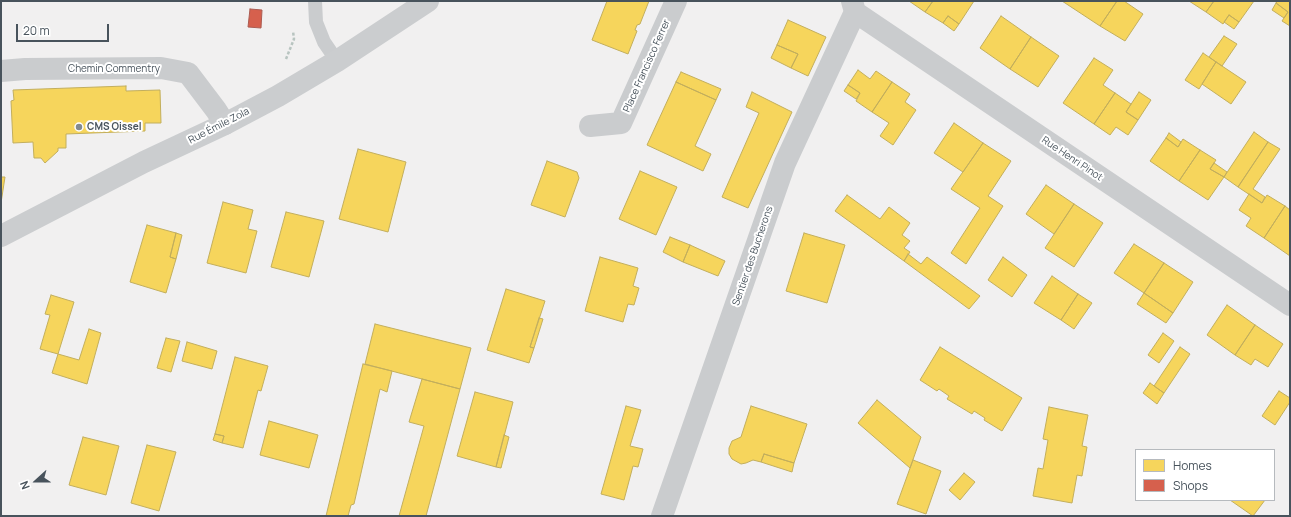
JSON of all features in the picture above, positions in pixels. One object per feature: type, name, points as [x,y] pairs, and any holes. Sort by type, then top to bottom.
[{"type":"main road","name":"Rue Émile Zola","points":[[1,236],[144,162],[225,124],[278,96],[337,61],[428,1]]},
{"type":"street","name":"Place Francisco Ferrer","points":[[590,126],[621,123],[676,1]]},
{"type":"street","name":"Rue Henri Pinot","points":[[853,6],[1290,305]]},
{"type":"street","name":"Sentier des Bucherons","points":[[662,516],[785,163],[853,6]]},
{"type":"street","name":"Chemin Commentry","points":[[1,71],[25,69],[161,68],[188,73],[225,124]]},
{"type":"lane","points":[[316,1],[316,22],[324,42],[337,61]]},
{"type":"path","points":[[284,62],[294,39],[292,23]]},
{"type":"building: Homes","points":[[607,1],[649,1],[640,24],[637,25],[635,30],[637,31],[628,54],[592,40]]},
{"type":"building: Homes","points":[[909,1],[933,1],[925,12]]},
{"type":"building: Homes","points":[[933,1],[974,1],[959,24],[948,16],[943,23],[925,12]]},
{"type":"building: Homes","points":[[1062,1],[1117,1],[1100,26]]},
{"type":"building: Homes","points":[[1117,1],[1124,1],[1143,14],[1125,41],[1100,26]]},
{"type":"building: Homes","points":[[1189,1],[1214,1],[1206,12]]},
{"type":"building: Homes","points":[[1214,1],[1254,1],[1239,22],[1229,15],[1223,24],[1206,12]]},
{"type":"building: Homes","points":[[1278,1],[1290,1],[1290,26],[1282,21],[1288,12],[1276,3]]},
{"type":"building: Homes","points":[[1276,3],[1288,12],[1284,18],[1272,10]]},
{"type":"building: Homes","points":[[1229,15],[1239,22],[1234,29],[1224,22]]},
{"type":"building: Homes","points":[[948,16],[959,24],[954,31],[943,23]]},
{"type":"building: Homes","points":[[1001,16],[1031,37],[1010,69],[980,48]]},
{"type":"building: Homes","points":[[788,20],[826,37],[808,76],[791,68],[798,54],[777,45]]},
{"type":"building: Homes","points":[[1224,36],[1237,44],[1222,66],[1209,57]]},
{"type":"building: Homes","points":[[1031,37],[1059,56],[1038,87],[1010,69]]},
{"type":"building: Homes","points":[[777,45],[798,54],[791,68],[771,58]]},
{"type":"building: Homes","points":[[1203,53],[1216,62],[1199,89],[1185,80]]},
{"type":"building: Homes","points":[[1094,58],[1113,70],[1103,85],[1115,93],[1094,124],[1063,103]]},
{"type":"building: Homes","points":[[1216,62],[1246,82],[1231,104],[1202,84]]},
{"type":"building: Homes","points":[[858,70],[870,79],[876,71],[892,82],[872,112],[856,101],[860,93],[848,85]]},
{"type":"building: Homes","points":[[681,72],[721,89],[716,100],[676,82]]},
{"type":"building: Homes","points":[[676,82],[716,100],[695,146],[711,154],[703,171],[647,145]]},
{"type":"building: Homes","points":[[892,82],[910,94],[905,102],[916,110],[893,145],[880,136],[889,123],[872,112]]},
{"type":"building: Homes","points":[[848,85],[860,93],[856,99],[844,91]]},
{"type":"building: Homes","name":"CMS Oissel","points":[[126,86],[126,91],[160,90],[161,123],[145,123],[145,131],[66,134],[66,148],[58,148],[58,151],[45,163],[41,158],[34,158],[33,142],[13,143],[11,101],[14,100],[13,90]]},
{"type":"building: Homes","points":[[752,92],[792,112],[748,208],[722,197],[759,113],[746,107]]},
{"type":"building: Homes","points":[[1139,92],[1151,100],[1138,120],[1126,112]]},
{"type":"building: Homes","points":[[1115,93],[1131,104],[1126,112],[1138,120],[1128,135],[1116,127],[1110,135],[1094,124]]},
{"type":"building: Homes","points":[[954,123],[983,143],[963,172],[934,153]]},
{"type":"building: Homes","points":[[1254,132],[1268,142],[1238,187],[1224,177]]},
{"type":"building: Homes","points":[[1169,133],[1181,142],[1178,147],[1166,138]]},
{"type":"building: Homes","points":[[1166,138],[1178,147],[1183,139],[1200,150],[1179,181],[1150,161]]},
{"type":"building: Homes","points":[[1268,142],[1280,149],[1253,189],[1265,197],[1262,203],[1238,187]]},
{"type":"building: Homes","points":[[983,143],[1011,161],[988,196],[1003,206],[966,264],[951,253],[980,208],[951,189]]},
{"type":"building: Homes","points":[[358,149],[406,162],[388,232],[339,219]]},
{"type":"building: Homes","points":[[1200,150],[1216,160],[1210,169],[1224,177],[1208,200],[1179,181]]},
{"type":"building: Homes","points":[[547,161],[577,172],[579,178],[565,217],[531,205]]},
{"type":"building: Homes","points":[[1214,163],[1227,172],[1224,177],[1210,169]]},
{"type":"building: Homes","points":[[640,171],[677,187],[656,235],[619,219]]},
{"type":"building: Homes","points":[[1,177],[5,177],[1,203]]},
{"type":"building: Homes","points":[[1046,185],[1074,204],[1054,234],[1026,214]]},
{"type":"building: Homes","points":[[1249,194],[1262,203],[1267,195],[1285,206],[1264,238],[1246,226],[1251,218],[1239,210]]},
{"type":"building: Homes","points":[[847,195],[880,219],[889,207],[910,223],[902,235],[910,241],[904,248],[910,252],[904,261],[835,211]]},
{"type":"building: Homes","points":[[223,202],[253,210],[248,229],[257,231],[246,273],[207,263]]},
{"type":"building: Homes","points":[[1074,204],[1103,223],[1074,267],[1045,248]]},
{"type":"building: Homes","points":[[1285,206],[1290,210],[1290,256],[1264,238]]},
{"type":"building: Homes","points":[[286,212],[324,221],[309,277],[271,267]]},
{"type":"building: Homes","points":[[147,225],[176,233],[170,257],[176,259],[166,293],[130,282]]},
{"type":"building: Homes","points":[[176,233],[182,235],[176,259],[170,257]]},
{"type":"building: Homes","points":[[804,233],[845,245],[827,303],[786,291]]},
{"type":"building: Homes","points":[[670,237],[690,245],[683,262],[663,252]]},
{"type":"building: Homes","points":[[1134,244],[1164,263],[1144,293],[1114,273]]},
{"type":"building: Homes","points":[[690,245],[725,261],[718,276],[683,262]]},
{"type":"building: Homes","points":[[908,254],[921,264],[927,257],[980,296],[969,309],[904,261]]},
{"type":"building: Homes","points":[[600,257],[638,268],[633,286],[639,288],[634,305],[628,304],[623,322],[585,311]]},
{"type":"building: Homes","points":[[1003,257],[1027,275],[1012,297],[988,280]]},
{"type":"building: Homes","points":[[1164,263],[1193,282],[1173,313],[1144,293]]},
{"type":"building: Homes","points":[[1052,276],[1078,294],[1061,320],[1034,303]]},
{"type":"building: Homes","points":[[506,289],[545,301],[530,347],[534,348],[529,363],[487,350]]},
{"type":"building: Homes","points":[[1144,293],[1173,313],[1166,323],[1137,304]]},
{"type":"building: Homes","points":[[1078,294],[1092,303],[1074,329],[1061,320]]},
{"type":"building: Homes","points":[[51,295],[74,302],[58,354],[40,349],[50,315],[45,314]]},
{"type":"building: Homes","points":[[1227,305],[1255,325],[1235,355],[1207,335]]},
{"type":"building: Homes","points":[[539,318],[543,319],[534,348],[530,347]]},
{"type":"building: Homes","points":[[375,324],[471,348],[460,389],[365,364]]},
{"type":"building: Homes","points":[[1255,325],[1283,344],[1268,367],[1255,359],[1251,365],[1235,355]]},
{"type":"building: Homes","points":[[89,329],[101,333],[87,384],[52,373],[58,354],[79,360]]},
{"type":"building: Homes","points":[[1163,333],[1174,341],[1159,363],[1148,355]]},
{"type":"building: Homes","points":[[166,338],[180,341],[171,372],[157,368]]},
{"type":"building: Homes","points":[[187,342],[217,351],[212,369],[182,361]]},
{"type":"building: Homes","points":[[940,347],[1022,398],[1002,431],[984,420],[985,418],[974,411],[972,414],[947,399],[949,396],[939,389],[937,391],[920,380]]},
{"type":"building: Homes","points":[[1180,347],[1190,354],[1164,393],[1154,386]]},
{"type":"building: Homes","points":[[235,357],[268,366],[261,391],[258,390],[243,448],[222,443],[224,436],[215,434]]},
{"type":"building: Homes","points":[[363,364],[392,371],[387,392],[380,389],[354,504],[351,505],[348,516],[326,516]]},
{"type":"building: Homes","points":[[422,379],[460,389],[426,516],[399,516],[424,426],[409,422]]},
{"type":"building: Homes","points":[[1150,383],[1164,393],[1157,404],[1143,393]]},
{"type":"building: Homes","points":[[1279,391],[1290,398],[1290,402],[1275,425],[1262,416]]},
{"type":"building: Homes","points":[[475,392],[513,402],[496,467],[457,456]]},
{"type":"building: Homes","points":[[877,400],[921,437],[910,468],[858,423]]},
{"type":"building: Homes","points":[[626,406],[641,410],[630,446],[643,449],[638,467],[633,466],[624,500],[601,494]]},
{"type":"building: Homes","points":[[751,406],[807,424],[794,463],[764,454],[761,462],[753,460],[741,464],[732,459],[729,454],[729,448],[732,441],[741,437]]},
{"type":"building: Homes","points":[[1049,407],[1088,415],[1082,446],[1087,447],[1082,476],[1077,475],[1072,503],[1033,496],[1038,468],[1043,469],[1048,440],[1043,439]]},
{"type":"building: Homes","points":[[269,421],[318,435],[309,468],[260,455]]},
{"type":"building: Homes","points":[[215,434],[224,436],[222,443],[213,440]]},
{"type":"building: Homes","points":[[504,435],[509,437],[501,468],[496,467]]},
{"type":"building: Homes","points":[[83,437],[119,446],[106,495],[69,485]]},
{"type":"building: Homes","points":[[147,445],[176,452],[159,511],[131,503]]},
{"type":"building: Homes","points":[[764,454],[794,463],[792,472],[761,462]]},
{"type":"building: Homes","points":[[913,460],[941,471],[926,514],[897,504]]},
{"type":"building: Homes","points":[[964,473],[975,482],[960,500],[949,490]]},
{"type":"building: Homes","points":[[1231,501],[1264,501],[1253,516]]},
{"type":"building: Shops","points":[[250,9],[262,10],[261,28],[248,27]]},
{"type":"place","name":"CMS Oissel","points":[[79,127]]}]
